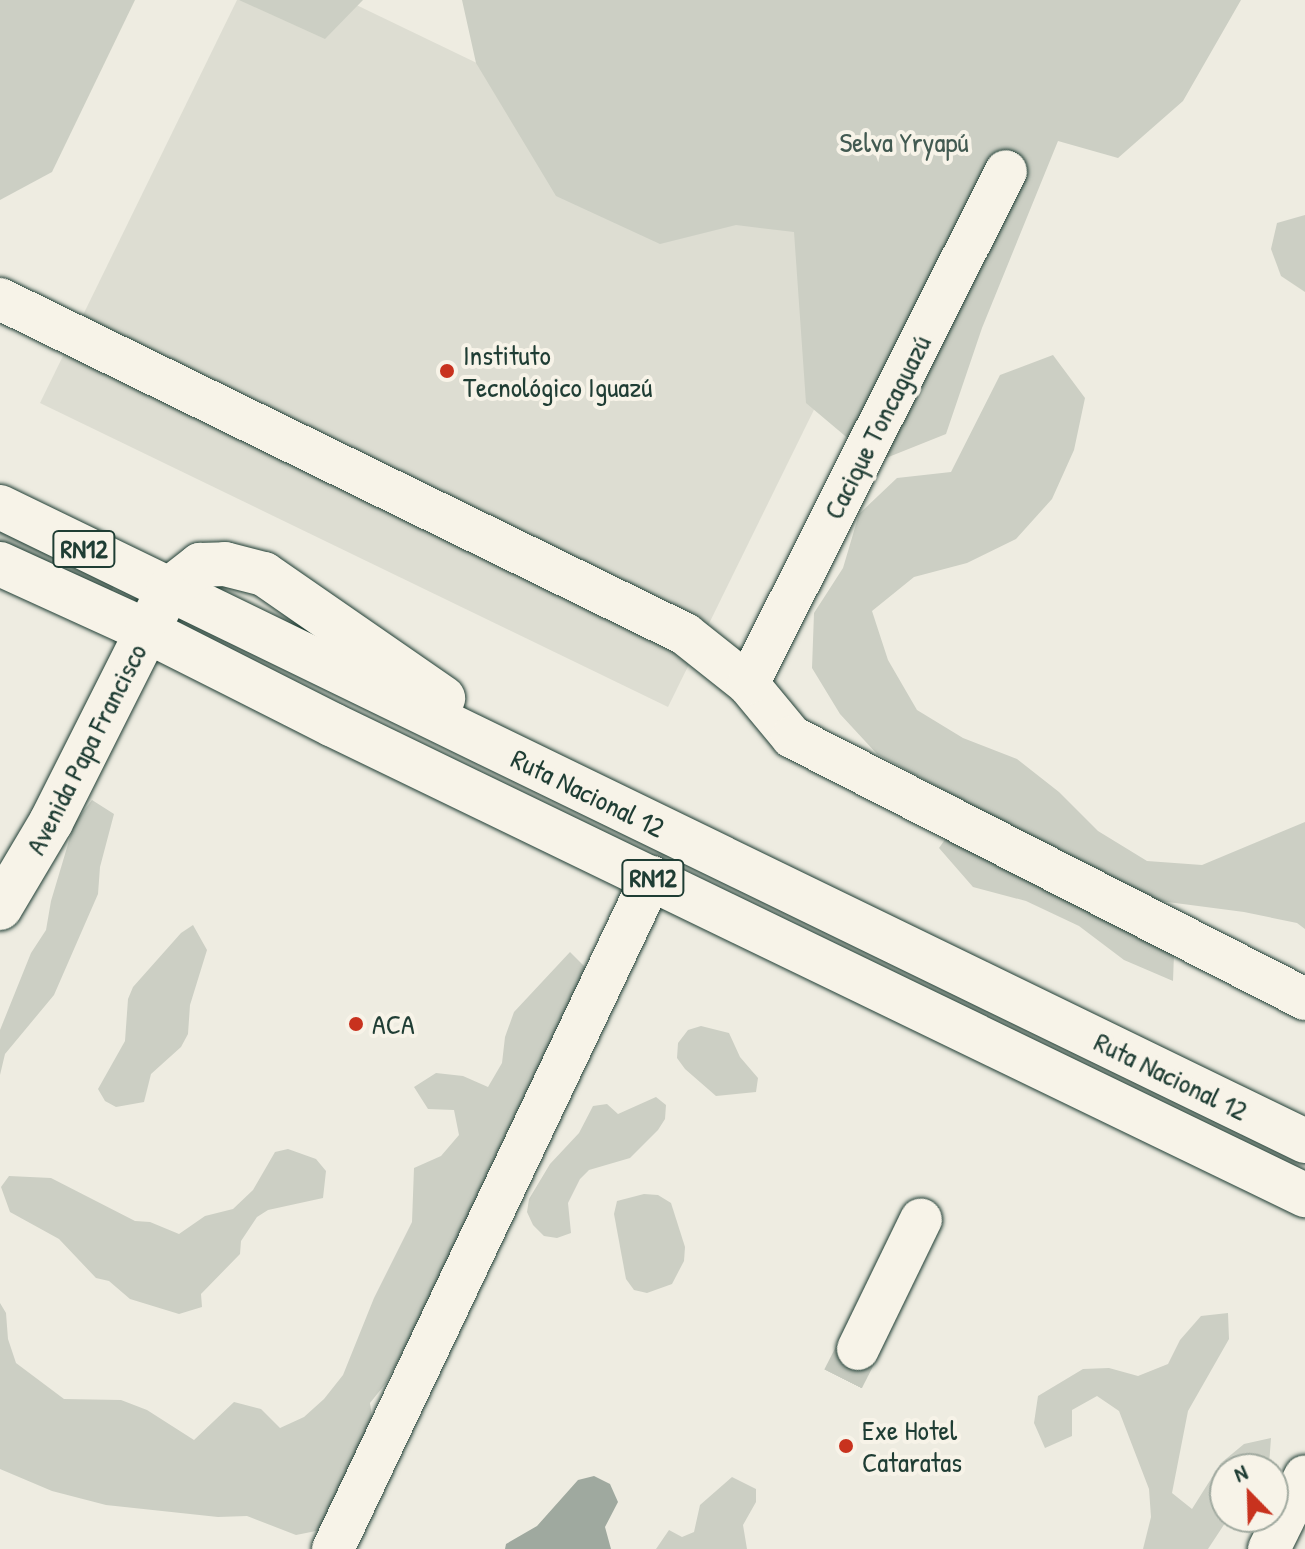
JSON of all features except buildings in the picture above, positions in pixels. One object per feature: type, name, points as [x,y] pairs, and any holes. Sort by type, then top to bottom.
[{"type":"main road","name":"RN12","points":[[0,507],[168,590]]},
{"type":"main road","name":"Ruta Nacional 12","points":[[0,564],[147,631],[333,725],[1305,1195]]},
{"type":"main road","name":"Ruta Nacional 12","points":[[168,590],[200,565],[225,564],[264,574],[557,777],[1305,1141]]},
{"type":"main road","name":"Avenida Papa Francisco","points":[[0,908],[51,822],[168,590]]},
{"type":"street","name":"Cacique Toncaguazú","points":[[748,684],[1006,171]]},
{"type":"street","points":[[0,299],[685,634],[748,684],[792,737],[1305,999]]},
{"type":"street","points":[[333,1549],[652,877]]},
{"type":"street","points":[[858,1349],[921,1219]]},
{"type":"street","points":[[1269,1549],[1305,1476]]},
{"type":"shaded area","points":[[237,0],[346,0],[887,261],[668,707],[40,403]]},
{"type":"shaded area","points":[[594,1476],[610,1484],[618,1502],[605,1527],[611,1549],[505,1549],[506,1544],[537,1526],[578,1480]]},
{"type":"green space","points":[[0,0],[135,0],[52,172],[0,200]]},
{"type":"green space","points":[[239,0],[363,0],[325,39]]},
{"type":"green space","name":"Selva Yryapú","points":[[462,0],[1241,0],[1183,101],[1118,158],[1058,141],[982,328],[946,434],[876,462],[806,403],[794,232],[736,225],[660,244],[556,196],[476,63]]},
{"type":"green space","points":[[1305,215],[1305,292],[1281,276],[1271,249],[1277,223]]},
{"type":"green space","points":[[1053,355],[1085,398],[1074,450],[1052,499],[1016,539],[967,563],[914,577],[872,611],[888,660],[917,710],[963,738],[1017,759],[1059,792],[1098,831],[1147,861],[1202,865],[1305,822],[1305,929],[1297,923],[1244,912],[1137,898],[1175,927],[1173,981],[1124,960],[1079,926],[1026,901],[973,887],[939,848],[970,804],[877,754],[840,714],[812,668],[814,613],[843,568],[859,514],[897,478],[951,472],[1000,375]]},
{"type":"green space","points":[[0,528],[116,583],[108,597],[0,548]]},
{"type":"green space","points":[[92,800],[114,814],[100,867],[98,894],[54,995],[5,1054],[0,1075],[0,1030],[31,953],[46,930],[51,901],[74,824]]},
{"type":"green space","points":[[193,925],[207,950],[190,1005],[188,1034],[181,1047],[151,1074],[144,1102],[116,1107],[105,1101],[98,1089],[125,1041],[128,999],[133,987],[181,933]]},
{"type":"green space","points":[[570,952],[590,972],[412,1335],[386,1383],[370,1403],[374,1429],[321,1530],[296,1535],[247,1516],[218,1517],[106,1505],[52,1491],[0,1469],[0,1303],[6,1313],[8,1339],[16,1363],[64,1399],[121,1400],[147,1410],[194,1440],[234,1402],[261,1409],[280,1428],[304,1417],[324,1399],[343,1375],[374,1298],[412,1222],[414,1168],[441,1156],[459,1135],[454,1110],[428,1109],[414,1087],[436,1073],[463,1076],[488,1087],[502,1063],[505,1037],[514,1012]]},
{"type":"green space","points":[[701,1026],[729,1033],[740,1057],[758,1078],[756,1092],[716,1096],[685,1069],[677,1058],[678,1043],[688,1030]]},
{"type":"green space","points":[[656,1097],[666,1105],[665,1119],[658,1130],[630,1158],[589,1170],[580,1179],[568,1203],[571,1233],[557,1238],[544,1236],[533,1225],[527,1212],[529,1199],[550,1164],[579,1133],[593,1106],[607,1104],[618,1114]]},
{"type":"green space","points":[[288,1149],[316,1159],[326,1171],[323,1198],[268,1210],[257,1217],[241,1241],[240,1254],[201,1294],[202,1307],[179,1314],[130,1299],[109,1281],[96,1278],[59,1239],[10,1212],[1,1187],[9,1176],[51,1178],[135,1221],[150,1222],[179,1234],[205,1216],[233,1209],[253,1190],[275,1152]]},
{"type":"green space","points":[[644,1194],[658,1195],[671,1203],[685,1247],[684,1261],[672,1284],[647,1293],[634,1290],[626,1279],[614,1214],[617,1201]]},
{"type":"green space","points":[[1228,1313],[1229,1339],[1188,1411],[1172,1493],[1192,1509],[1209,1482],[1209,1533],[1218,1533],[1208,1549],[1143,1549],[1151,1517],[1149,1489],[1119,1411],[1097,1396],[1072,1410],[1072,1436],[1045,1448],[1034,1423],[1038,1396],[1083,1369],[1109,1368],[1138,1376],[1168,1364],[1180,1340],[1201,1316]]},
{"type":"green space","points":[[1271,1438],[1270,1453],[1233,1453],[1244,1444]]},
{"type":"green space","points":[[732,1477],[756,1489],[756,1502],[743,1525],[747,1549],[656,1549],[669,1530],[682,1537],[694,1532],[700,1505]]},
{"type":"tunnel","points":[[843,1379],[858,1349]]},
{"type":"place","name":"Instituto Tecnológico Iguazú","points":[[447,371]]},
{"type":"place","name":"ACA","points":[[356,1024]]},
{"type":"place","name":"Exe Hotel Cataratas","points":[[846,1446]]}]
